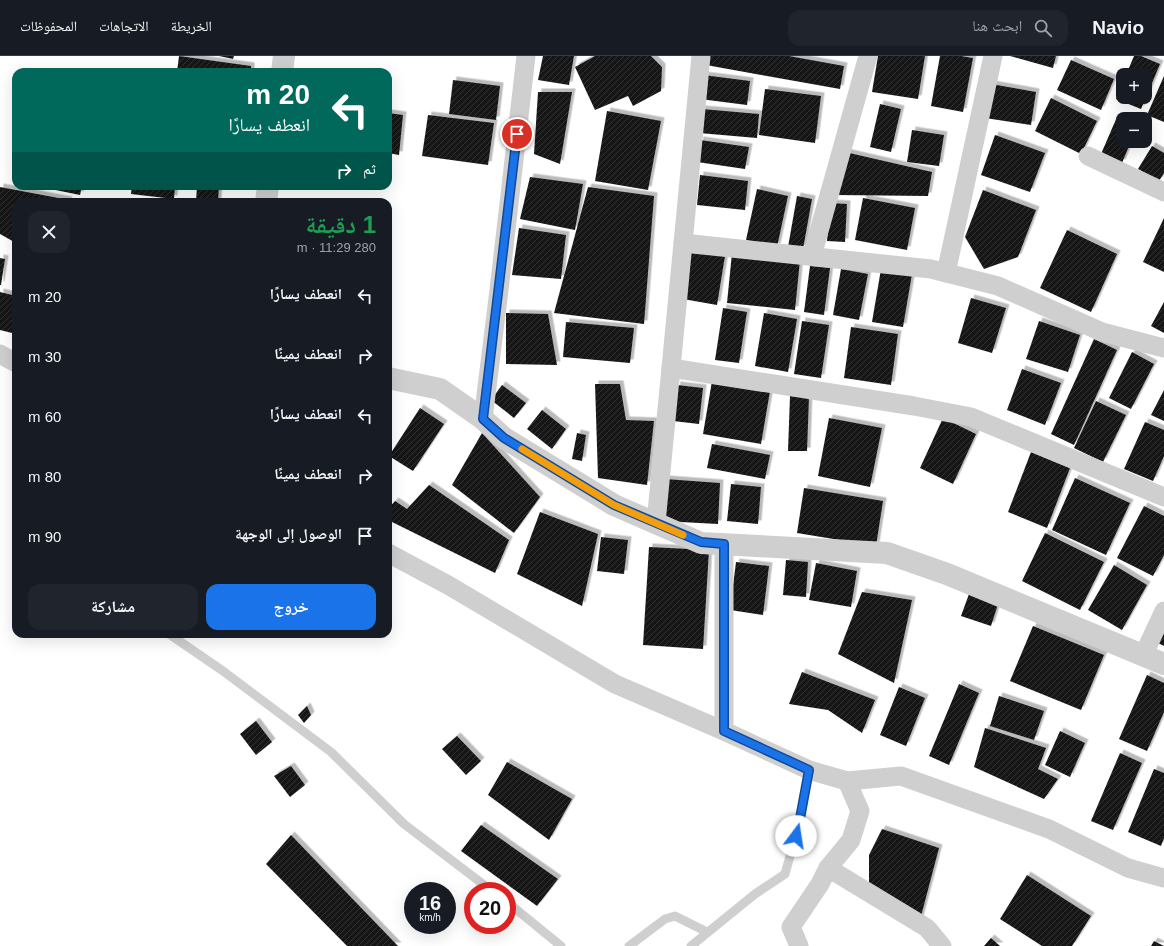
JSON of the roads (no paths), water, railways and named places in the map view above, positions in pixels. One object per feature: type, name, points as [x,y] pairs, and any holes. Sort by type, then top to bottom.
[{"type":"street","points":[[282,68],[284,56]]},
{"type":"street","points":[[483,419],[526,56]]},
{"type":"street","points":[[656,523],[701,56]]},
{"type":"street","points":[[812,256],[868,56]]},
{"type":"street","points":[[946,273],[992,56]]},
{"type":"street","points":[[1088,156],[1164,192]]},
{"type":"street","points":[[683,242],[931,269],[998,286],[1102,332],[1164,348]]},
{"type":"street","points":[[0,354],[12,361]]},
{"type":"street","points":[[671,368],[906,405],[971,417],[1164,497]]},
{"type":"street","points":[[392,379],[440,389],[483,419],[504,438],[614,505],[701,542],[887,553],[947,574],[1164,664]]},
{"type":"street","points":[[724,544],[724,731]]},
{"type":"street","points":[[392,555],[448,585],[615,684],[724,731],[809,770],[847,781],[900,776],[1048,829],[1128,868],[1164,878]]},
{"type":"street","points":[[1143,656],[1164,611]]},
{"type":"street","points":[[798,946],[792,927],[820,884],[828,868],[851,840],[860,812],[847,781]]},
{"type":"street","points":[[828,868],[927,928],[942,946]]},
{"type":"lane","points":[[175,638],[223,671],[331,752],[404,824],[480,882]]},
{"type":"lane","points":[[690,946],[755,894],[785,874],[799,824],[809,770]]},
{"type":"lane","points":[[516,909],[561,946]]},
{"type":"lane","points":[[629,946],[665,919],[675,916],[707,932]]}]
